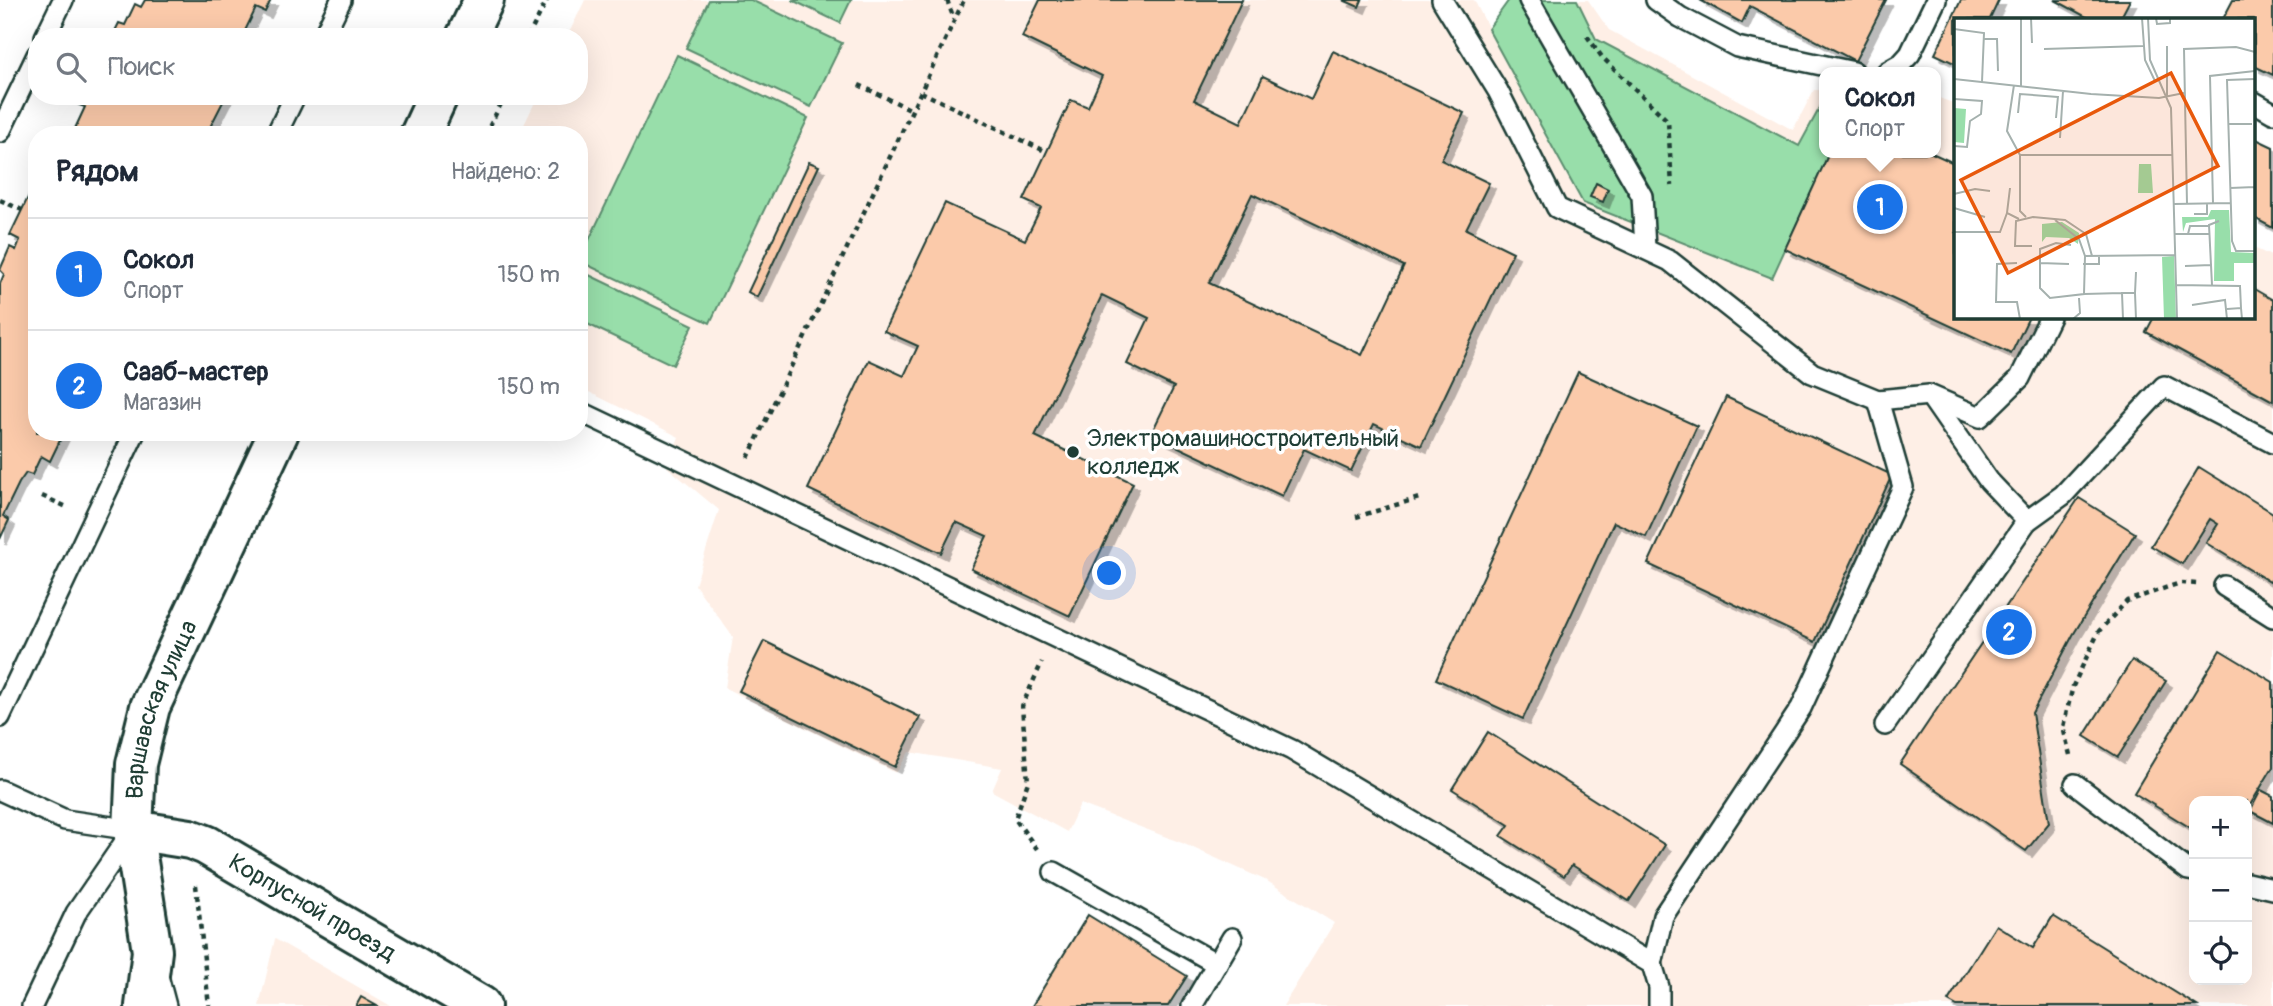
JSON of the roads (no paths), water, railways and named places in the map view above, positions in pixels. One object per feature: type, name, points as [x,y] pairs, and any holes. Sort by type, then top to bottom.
[{"type":"street","points":[[470,28],[484,0]]},
{"type":"street","points":[[424,126],[434,105]]},
{"type":"street","name":"Варшавская улица","points":[[145,1006],[152,951],[133,830],[136,764],[150,707],[275,441]]},
{"type":"street","name":"Корпусной проезд","points":[[133,830],[190,839],[206,845],[481,1006]]},
{"type":"lane","points":[[50,28],[63,0]]},
{"type":"lane","points":[[327,28],[341,0]]},
{"type":"lane","points":[[1443,0],[1498,91],[1557,208],[1670,261],[1812,373],[1878,400],[1929,395],[1980,417],[2020,379],[2050,318]]},
{"type":"lane","points":[[1530,0],[1642,196],[1645,248]]},
{"type":"lane","points":[[1656,0],[1680,18],[1737,47],[1831,67]]},
{"type":"lane","points":[[1896,67],[1910,54],[1936,0]]},
{"type":"lane","points":[[0,132],[28,74]]},
{"type":"lane","points":[[2256,103],[2273,113]]},
{"type":"lane","points":[[280,126],[291,105]]},
{"type":"lane","points":[[1885,725],[2027,521],[2063,495],[2164,386],[2273,443]]},
{"type":"lane","points":[[1929,395],[1989,481],[2027,521]]},
{"type":"lane","points":[[1659,1006],[1659,988],[1652,964],[1662,916],[1801,708],[1903,487],[1878,400]]},
{"type":"lane","points":[[588,415],[1292,750],[1652,964]]},
{"type":"lane","points":[[0,717],[131,441]]},
{"type":"lane","points":[[2224,586],[2273,617]]},
{"type":"lane","points":[[2075,783],[2189,870]]},
{"type":"lane","points":[[0,790],[65,820],[133,830],[76,912],[32,1006]]},
{"type":"lane","points":[[1054,872],[1217,964]]},
{"type":"lane","points":[[2252,884],[2273,889]]},
{"type":"lane","points":[[1192,1006],[1232,938]]},
{"type":"lane","points":[[152,951],[166,1006]]},
{"type":"place","name":"Сокол","points":[[1880,207]]},
{"type":"place","name":"Электромашиностроительный колледж","points":[[1073,452]]},
{"type":"place","name":"Сааб-мастер","points":[[2009,632]]}]
